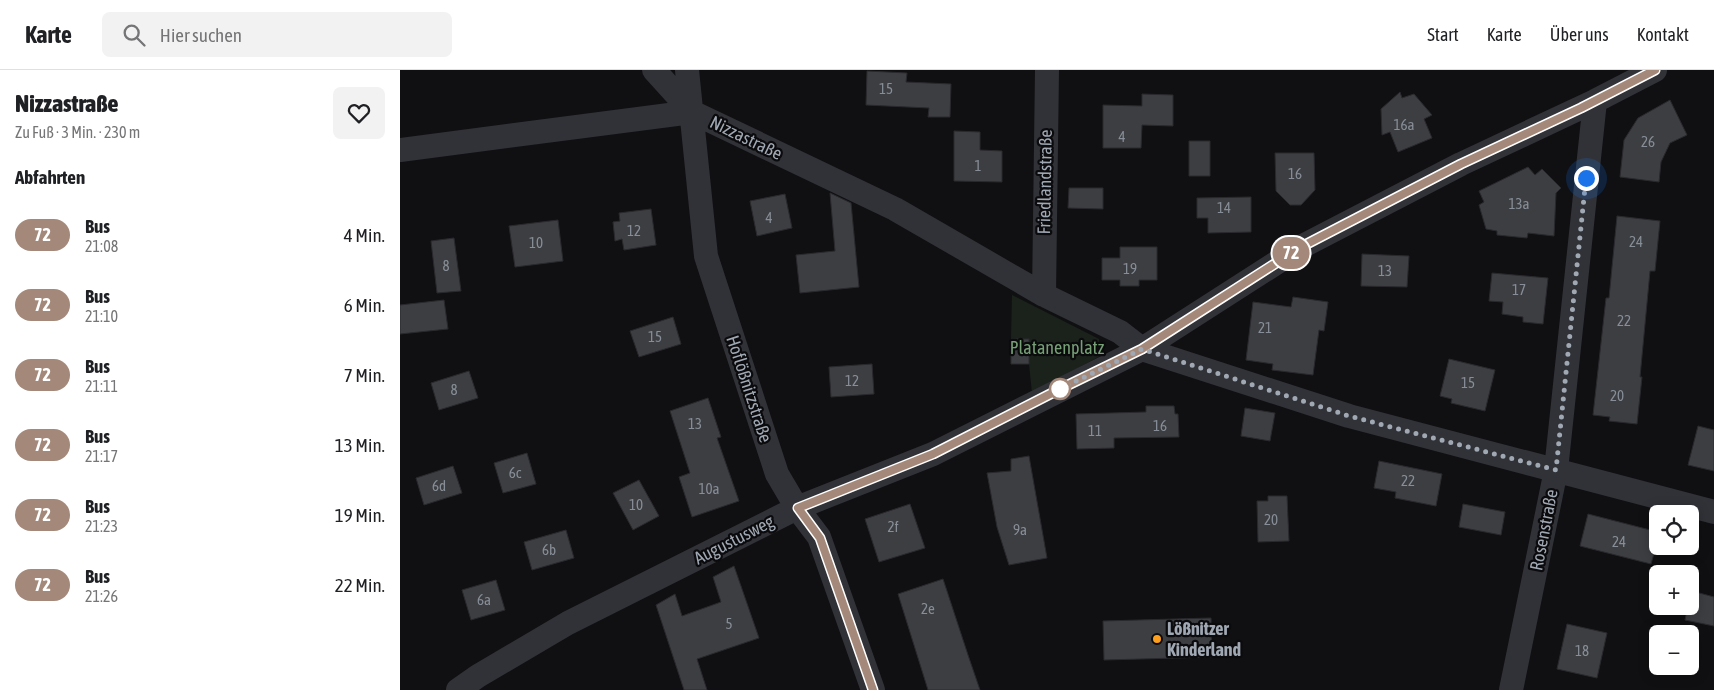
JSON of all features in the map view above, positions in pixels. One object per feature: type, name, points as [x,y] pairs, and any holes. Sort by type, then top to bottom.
[{"type":"street","points":[[654,70],[692,112]]},
{"type":"street","name":"Hoflößnitzstraße","points":[[687,70],[706,256],[776,474],[820,538],[873,690]]},
{"type":"street","name":"Friedlandstraße","points":[[1044,294],[1047,70]]},
{"type":"street","name":"Augustusweg","points":[[458,690],[478,676],[568,623],[798,508],[933,454],[1142,349],[1301,247],[1461,164],[1655,70]]},
{"type":"street","name":"Rosenstraße","points":[[1511,690],[1556,470],[1594,101]]},
{"type":"street","name":"Nizzastraße","points":[[400,150],[692,112],[894,208],[1044,294],[1120,332],[1142,349],[1349,416],[1714,512]]},
{"type":"green space","name":"Platanenplatz","points":[[1012,295],[1099,339],[1100,356],[1032,393],[1029,340],[1011,339]]},
{"type":"building","points":[[867,71],[907,73],[906,82],[951,84],[950,117],[928,117],[929,108],[866,105]]},
{"type":"building","points":[[1400,92],[1402,98],[1414,94],[1432,115],[1424,119],[1432,138],[1398,152],[1390,132],[1382,135],[1381,109]]},
{"type":"building","points":[[1142,94],[1173,95],[1173,126],[1142,125],[1141,148],[1103,148],[1103,105],[1142,106]]},
{"type":"building","points":[[1670,100],[1687,135],[1670,143],[1661,162],[1659,182],[1620,177],[1624,140],[1638,118]]},
{"type":"building","points":[[954,131],[980,132],[980,150],[1002,151],[1002,182],[954,181]]},
{"type":"building","points":[[1189,141],[1210,141],[1210,176],[1189,176]]},
{"type":"building","points":[[1275,153],[1314,153],[1315,190],[1301,205],[1290,205],[1276,191]]},
{"type":"building","points":[[1528,167],[1535,175],[1542,169],[1561,188],[1556,193],[1554,236],[1528,233],[1527,238],[1497,235],[1497,231],[1486,229],[1479,205],[1484,202],[1479,191]]},
{"type":"building","points":[[1069,188],[1103,188],[1103,209],[1068,208]]},
{"type":"building","points":[[830,193],[851,203],[859,287],[800,293],[796,255],[835,251]]},
{"type":"building","points":[[785,194],[792,228],[757,236],[750,201]]},
{"type":"building","points":[[1251,197],[1251,232],[1208,233],[1208,218],[1197,218],[1197,198]]},
{"type":"building","points":[[651,209],[656,245],[624,250],[622,239],[615,241],[613,222],[620,221],[619,213]]},
{"type":"building","points":[[1617,216],[1660,221],[1655,271],[1650,271],[1637,424],[1609,421],[1610,417],[1593,415],[1606,298],[1609,298]]},
{"type":"building","points":[[558,220],[563,261],[515,267],[509,226]]},
{"type":"building","points":[[454,238],[461,291],[437,293],[431,241]]},
{"type":"building","points":[[1120,247],[1157,247],[1157,280],[1139,280],[1139,286],[1120,286],[1120,280],[1102,280],[1102,258],[1120,258]]},
{"type":"building","points":[[1362,254],[1409,256],[1407,287],[1361,286]]},
{"type":"building","points":[[1492,273],[1548,278],[1543,324],[1523,322],[1523,317],[1502,314],[1503,302],[1489,301]]},
{"type":"building","points":[[1293,297],[1328,302],[1324,331],[1319,330],[1313,375],[1272,370],[1273,364],[1246,360],[1253,302],[1291,307]]},
{"type":"building","points":[[444,300],[448,329],[400,334],[400,305]]},
{"type":"building","points":[[673,317],[681,344],[639,357],[630,331]]},
{"type":"building","points":[[1011,339],[1029,339],[1029,364],[1011,364]]},
{"type":"building","points":[[1449,359],[1495,370],[1485,411],[1451,403],[1452,399],[1440,396]]},
{"type":"building","points":[[872,364],[874,394],[831,397],[829,367]]},
{"type":"building","points":[[469,371],[478,398],[439,410],[431,383]]},
{"type":"building","points":[[708,398],[721,437],[717,438],[739,501],[692,517],[679,477],[690,473],[670,411]]},
{"type":"building","points":[[1146,406],[1174,406],[1175,414],[1178,414],[1179,437],[1114,438],[1114,448],[1077,449],[1076,414],[1146,412]]},
{"type":"building","points":[[1245,408],[1275,413],[1270,441],[1241,436]]},
{"type":"building","points":[[1698,426],[1714,430],[1714,471],[1688,465]]},
{"type":"building","points":[[527,453],[536,484],[503,493],[494,463]]},
{"type":"building","points":[[1029,456],[1047,558],[1009,565],[997,527],[987,473],[1011,471],[1011,459]]},
{"type":"building","points":[[1379,461],[1442,474],[1436,506],[1395,498],[1396,492],[1374,488]]},
{"type":"building","points":[[453,466],[462,493],[424,505],[416,478]]},
{"type":"building","points":[[639,480],[659,516],[633,530],[613,493]]},
{"type":"building","points":[[1268,496],[1287,496],[1289,541],[1258,542],[1257,501],[1268,501]]},
{"type":"building","points":[[910,504],[925,548],[879,562],[865,519]]},
{"type":"building","points":[[1463,504],[1505,512],[1501,535],[1459,527]]},
{"type":"building","points":[[1588,514],[1649,530],[1649,555],[1654,555],[1651,564],[1580,546]]},
{"type":"building","points":[[566,530],[574,558],[532,570],[524,542]]},
{"type":"building","points":[[734,566],[759,638],[697,659],[707,690],[684,690],[656,605],[675,594],[682,616],[721,602],[713,577]]},
{"type":"building","points":[[943,579],[980,690],[928,690],[898,594]]},
{"type":"building","points":[[496,580],[505,610],[471,620],[462,590]]},
{"type":"building","points":[[1699,593],[1714,597],[1714,626],[1685,620],[1686,615],[1699,615]]},
{"type":"building","name":"Lößnitzer Kinderland","points":[[1211,618],[1212,657],[1104,660],[1103,621]]},
{"type":"building","points":[[1567,624],[1607,633],[1597,678],[1557,669]]},
{"type":"bus line","name":"72","points":[[873,690],[820,538],[798,508],[933,454],[1142,349],[1301,247],[1461,164],[1581,108],[1655,70]]},
{"type":"place","name":"Lößnitzer Kinderland","points":[[1157,639]]},
{"type":"route","points":[[1060,389],[1142,349],[1349,416],[1556,470],[1586,178]]}]
